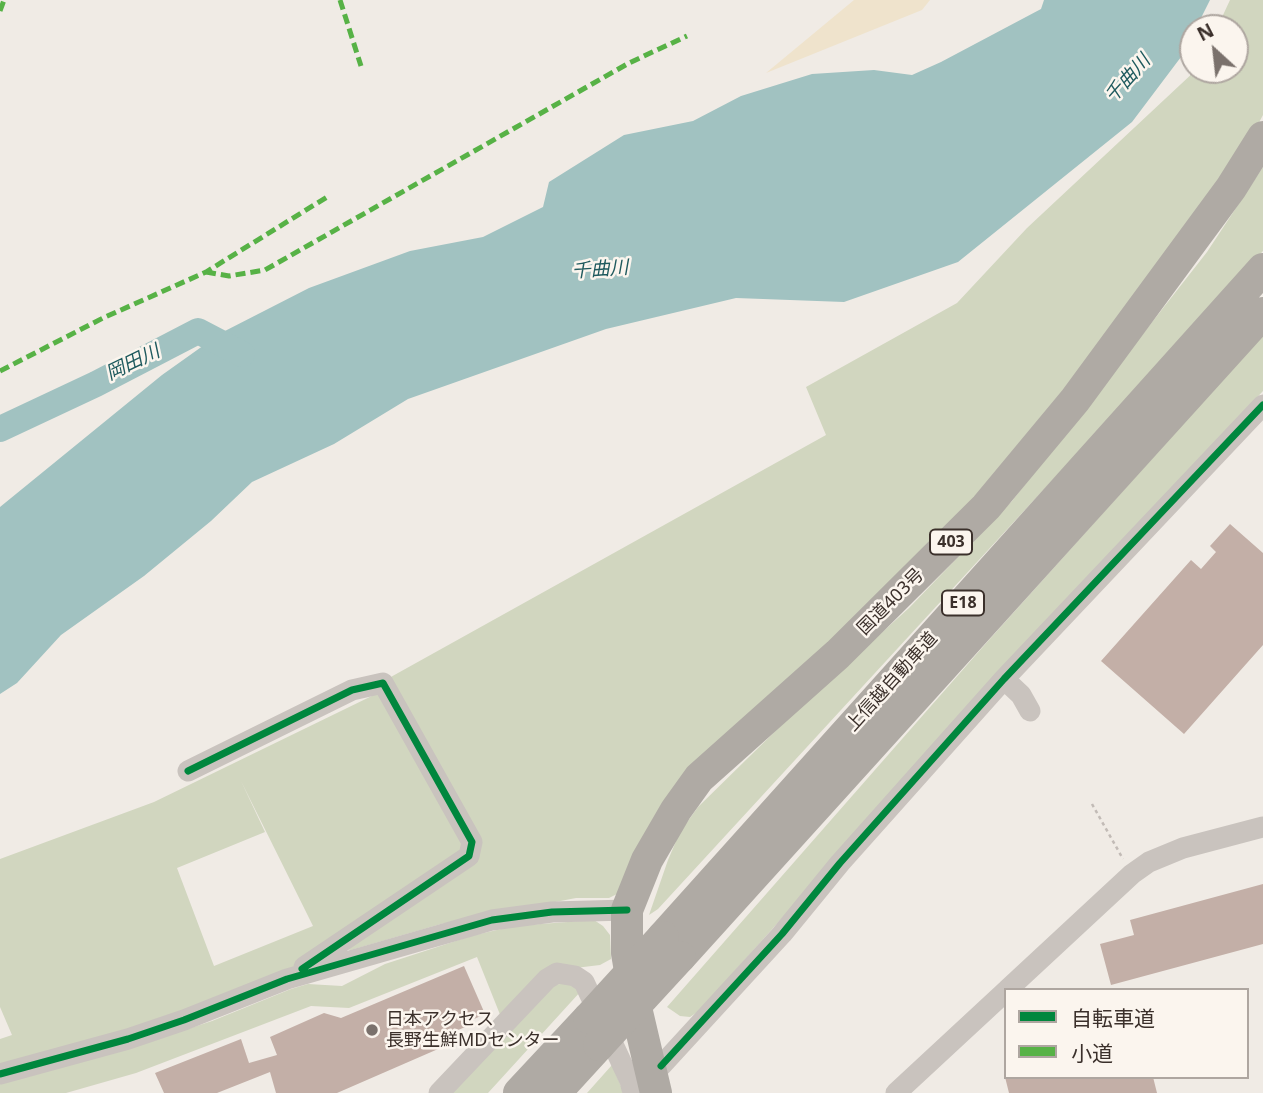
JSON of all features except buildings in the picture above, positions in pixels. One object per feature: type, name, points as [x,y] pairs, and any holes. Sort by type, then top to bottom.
[{"type":"highway","name":"国道403号","points":[[659,1080],[637,1012],[627,953],[627,910],[647,860],[676,810],[699,778],[838,654],[986,507],[1075,400],[1231,188],[1263,137]]},
{"type":"highway","name":"上信越自動車道","points":[[672,947],[1263,269]]},
{"type":"highway","name":"上信越自動車道","points":[[519,1093],[594,1031],[1263,313]]},
{"type":"highway","name":"上信越自動車道","points":[[555,1093],[594,1031]]},
{"type":"street","points":[[659,1080],[840,863],[1004,679],[1263,405]]},
{"type":"street","points":[[1004,679],[1021,695],[1030,711]]},
{"type":"street","points":[[188,771],[352,690],[383,683],[472,842],[469,856],[461,862],[287,979]]},
{"type":"street","points":[[1009,988],[1132,874],[1149,862],[1183,848],[1263,827]]},
{"type":"street","points":[[0,1074],[128,1039],[287,979],[492,920],[552,912],[627,910]]},
{"type":"street","points":[[439,1093],[547,979],[557,973],[576,976],[584,982],[630,1081],[633,1093]]},
{"type":"street","points":[[896,1093],[1004,993]]},
{"type":"path","points":[[1092,804],[1132,874]]},
{"type":"green space","points":[[1230,0],[1263,0],[1263,115],[1160,269],[961,519],[745,725],[621,892],[609,898],[576,898],[441,924],[351,950],[345,949],[471,862],[389,678],[826,435],[806,387],[957,303],[1027,228],[1181,84],[1249,84],[1249,14],[1224,14]]},
{"type":"green space","points":[[1263,167],[1263,251],[658,909],[649,915],[680,832],[698,807],[804,703],[909,608],[1012,501],[1207,252]]},
{"type":"green space","points":[[1263,335],[1263,391],[1043,626],[699,1011],[690,1017],[680,1016],[667,1007],[988,641]]},
{"type":"green space","points":[[380,692],[462,837],[462,851],[292,972],[192,1010],[0,1067],[0,1039],[12,1035],[0,1007],[0,859],[154,802]],"holes":[[[241,781],[313,926],[214,966],[177,868],[265,832]]]},
{"type":"green space","points":[[594,920],[610,935],[611,959],[600,965],[575,968],[501,1017],[477,957],[349,1008],[311,1006],[136,1073],[66,1093],[0,1093],[0,1081],[148,1042],[308,984],[342,986],[385,964],[471,936],[514,926]]},
{"type":"green space","points":[[569,983],[581,991],[488,1093],[445,1093],[551,985]]},
{"type":"green space","points":[[612,1065],[622,1093],[587,1093]]},
{"type":"sand","points":[[854,0],[930,0],[922,10],[766,73]]},
{"type":"water","name":"千曲川","points":[[1044,0],[1210,0],[1203,14],[1179,14],[1179,60],[1132,122],[958,262],[844,302],[736,298],[606,329],[408,399],[334,444],[252,482],[211,521],[144,576],[61,635],[17,683],[0,694],[0,507],[162,375],[221,333],[309,288],[410,251],[483,237],[543,207],[549,182],[624,135],[693,121],[741,96],[812,74],[874,70],[912,75],[1041,9]]},
{"type":"waterway","name":"岡田川","points":[[0,429],[96,384],[198,331],[242,354]]},
{"type":"marked path","points":[[0,11],[4,0]]},
{"type":"marked path","points":[[340,0],[361,66]]},
{"type":"marked path","points":[[206,272],[229,276],[265,270],[629,63],[687,36]]},
{"type":"marked path","points":[[0,371],[103,318],[206,272],[327,197]]},
{"type":"cycle path","points":[[661,1066],[782,934],[840,863],[1004,679],[1263,405]]},
{"type":"cycle path","points":[[188,771],[352,690],[383,683],[472,842],[469,856],[302,969]]},
{"type":"cycle path","points":[[0,1074],[128,1039],[287,979],[492,920],[552,912],[627,910]]},
{"type":"place","name":"日本アクセス 長野生鮮MDセンター","points":[[372,1030]]}]
